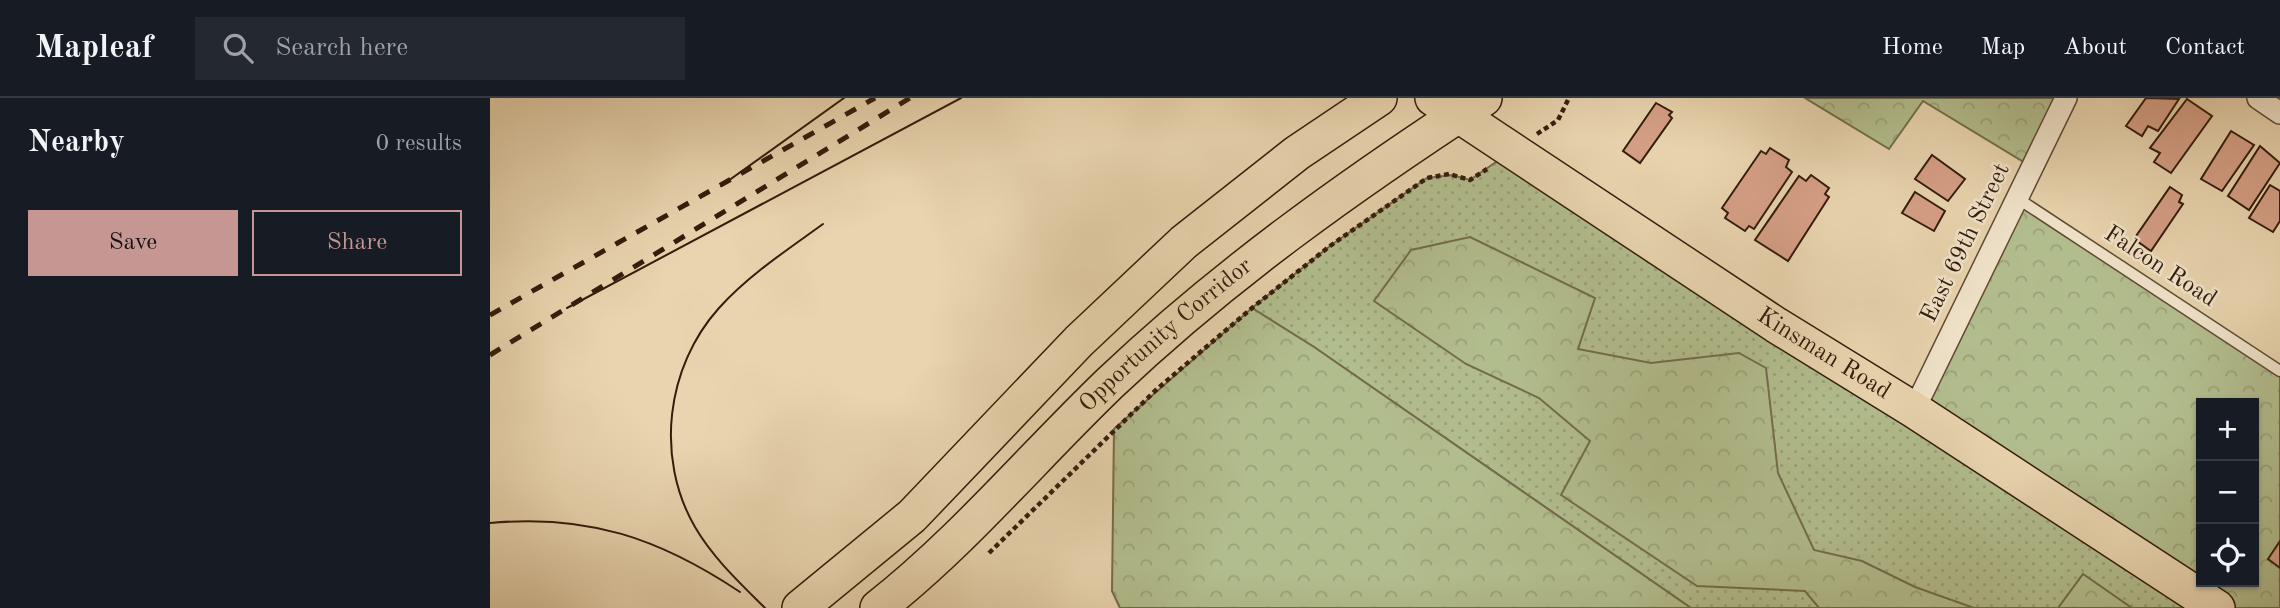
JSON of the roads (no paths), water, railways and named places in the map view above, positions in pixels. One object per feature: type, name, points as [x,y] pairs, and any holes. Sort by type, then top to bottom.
[{"type":"main road","points":[[800,608],[882,543],[936,493],[1079,341],[1184,242],[1297,153],[1379,98]]},
{"type":"main road","name":"Kinsman Road","points":[[1459,104],[1776,325],[1914,410],[2217,608]]},
{"type":"main road","name":"Opportunity Corridor","points":[[878,608],[975,519],[1110,383],[1256,257],[1459,104]]},
{"type":"street","name":"East 69th Street","points":[[1914,410],[2066,98]]},
{"type":"street","points":[[2258,98],[2280,113]]},
{"type":"lane","name":"Falcon Road","points":[[2017,198],[2280,371]]},
{"type":"tram line","points":[[721,186],[844,98]]},
{"type":"tram line","points":[[567,308],[961,98]]},
{"type":"tram line","points":[[765,608],[718,560],[695,527],[682,500],[674,472],[672,414],[687,357],[719,308],[756,274],[823,224]]},
{"type":"tram line","points":[[490,523],[559,522],[621,534],[681,557],[740,592]]},
{"type":"railway","points":[[490,315],[875,98]]},
{"type":"railway","points":[[490,355],[910,98]]}]
